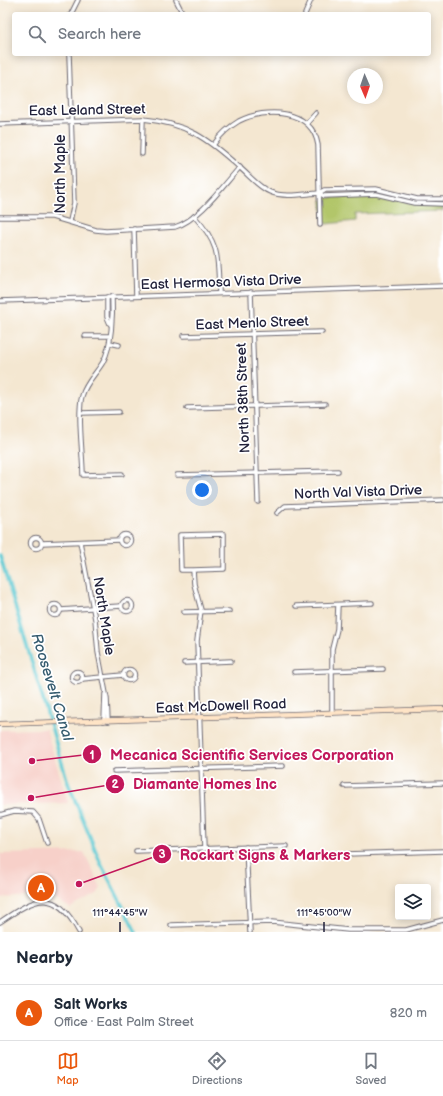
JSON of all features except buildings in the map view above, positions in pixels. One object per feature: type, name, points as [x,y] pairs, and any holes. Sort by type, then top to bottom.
[{"type":"main road","name":"East McDowell Road","points":[[0,724],[443,710]]},
{"type":"street","points":[[72,12],[78,0]]},
{"type":"street","points":[[176,0],[182,12]]},
{"type":"street","points":[[305,12],[310,0]]},
{"type":"street","name":"North Maple","points":[[69,56],[74,203],[70,222]]},
{"type":"street","points":[[307,123],[316,114]]},
{"type":"street","points":[[214,144],[222,133],[248,117],[258,115],[289,115],[300,118],[307,123],[316,138],[320,225]]},
{"type":"street","points":[[142,154],[144,119]]},
{"type":"street","name":"East Leland Street","points":[[0,124],[144,119],[160,121],[190,130],[214,144],[270,192],[286,194],[319,193],[324,190],[376,190],[417,199],[443,200]]},
{"type":"street","points":[[0,217],[44,216],[96,230],[175,227],[194,216],[240,167]]},
{"type":"street","name":"East Leland Street","points":[[319,193],[324,196],[376,194],[414,203],[443,204]]},
{"type":"street","points":[[194,216],[205,228],[214,243],[218,260],[219,293]]},
{"type":"street","points":[[134,229],[136,295]]},
{"type":"street","name":"East Hermosa Vista Drive","points":[[0,301],[136,295],[443,286]]},
{"type":"street","name":"North 38th Street","points":[[251,292],[258,502]]},
{"type":"street","points":[[112,296],[113,316],[110,324],[110,343],[102,363],[84,390],[81,404],[83,475],[122,474]]},
{"type":"street","points":[[107,297],[107,317],[110,324]]},
{"type":"street","name":"East Menlo Street","points":[[183,336],[322,332]]},
{"type":"street","points":[[85,336],[110,336]]},
{"type":"street","points":[[110,343],[119,345]]},
{"type":"street","points":[[187,408],[325,404]]},
{"type":"street","points":[[81,413],[119,412]]},
{"type":"street","points":[[177,475],[338,471]]},
{"type":"street","name":"North Val Vista Drive","points":[[277,513],[285,506],[443,500]]},
{"type":"street","points":[[224,534],[224,569],[193,570],[181,570],[180,535],[224,534]]},
{"type":"street","points":[[42,543],[119,540]]},
{"type":"street","name":"North Maple","points":[[80,542],[93,608],[105,693],[106,721]]},
{"type":"street","points":[[193,570],[194,584],[201,612],[197,641],[204,849]]},
{"type":"street","points":[[296,606],[372,603]]},
{"type":"street","points":[[332,713],[332,649],[337,629],[338,605]]},
{"type":"street","points":[[61,610],[121,606]]},
{"type":"street","points":[[184,612],[230,611]]},
{"type":"street","points":[[184,663],[231,661]]},
{"type":"street","points":[[294,672],[383,668]]},
{"type":"street","points":[[82,679],[123,675]]},
{"type":"street","points":[[114,771],[283,766]]},
{"type":"street","points":[[344,786],[443,783]]},
{"type":"street","points":[[0,815],[14,811],[33,812],[39,819],[47,843]]},
{"type":"street","points":[[136,851],[286,846]]},
{"type":"street","points":[[246,847],[250,932]]},
{"type":"street","points":[[346,854],[443,851]]},
{"type":"street","points":[[0,922],[30,902],[38,901],[52,903],[68,912],[80,932]]},
{"type":"street","points":[[171,925],[284,922],[348,931],[406,930],[443,920]]},
{"type":"shaded area","points":[[46,729],[68,803],[0,805],[0,730]]},
{"type":"shaded area","points":[[84,852],[101,888],[97,894],[70,908],[48,895],[0,898],[0,854]]},
{"type":"green space","points":[[374,196],[416,204],[443,206],[443,211],[355,214],[355,221],[326,224],[323,218],[322,200],[324,198]]},
{"type":"waterway","name":"Roosevelt Canal","points":[[0,556],[68,783],[101,864],[136,932]]},
{"type":"place","name":"Mecanica Scientific Services Corporation","points":[[32,761]]},
{"type":"place","name":"Diamante Homes Inc","points":[[31,798]]},
{"type":"place","name":"Rockart Signs & Markers","points":[[79,884]]},
{"type":"place","name":"Salt Works","points":[[41,888]]}]
